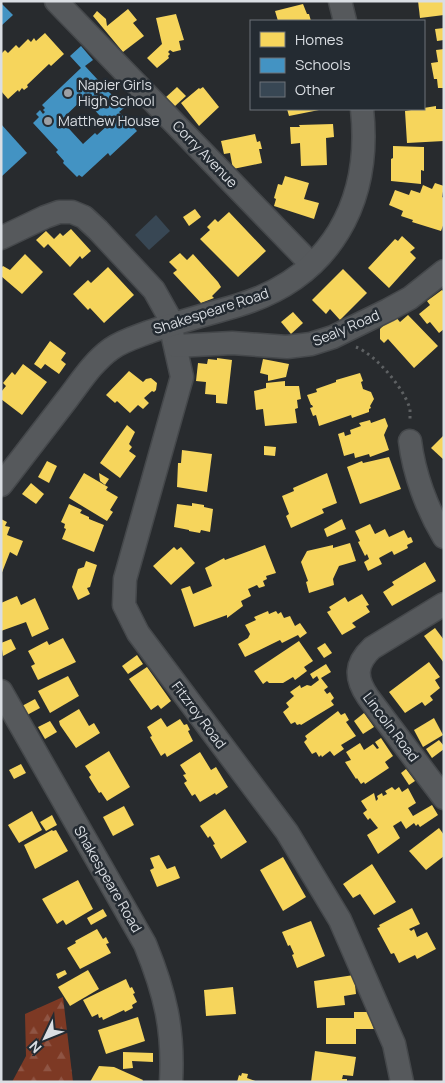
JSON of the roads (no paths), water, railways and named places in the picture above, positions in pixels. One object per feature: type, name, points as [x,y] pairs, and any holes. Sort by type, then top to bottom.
[{"type":"street","name":"Corry Avenue","points":[[56,1],[311,264]]},
{"type":"street","points":[[340,1],[345,20]]},
{"type":"street","name":"Shakespeare Road","points":[[1,485],[100,359],[110,350],[124,342],[174,335],[271,293],[297,276],[323,252],[339,232],[353,203],[360,180],[364,151],[362,110]]},
{"type":"street","name":"Fitzroy Road","points":[[1,238],[60,212],[72,212],[84,217],[154,290],[166,310],[174,335],[182,377],[125,579],[124,605],[138,633],[287,832],[340,920],[394,1044],[402,1082]]},
{"type":"street","name":"Sealy Road","points":[[174,335],[287,348],[311,344],[332,337],[410,298],[444,271]]},
{"type":"street","points":[[410,441],[412,457],[419,481],[444,537]]},
{"type":"street","name":"Lincoln Road","points":[[444,604],[372,648],[364,655],[360,663],[358,679],[368,697],[444,798]]},
{"type":"street","name":"Shakespeare Road","points":[[1,692],[145,944],[165,999],[172,1055],[171,1082]]},
{"type":"place","name":"Napier Girls High School","points":[[68,93]]},
{"type":"place","name":"Matthew House","points":[[48,121]]}]
